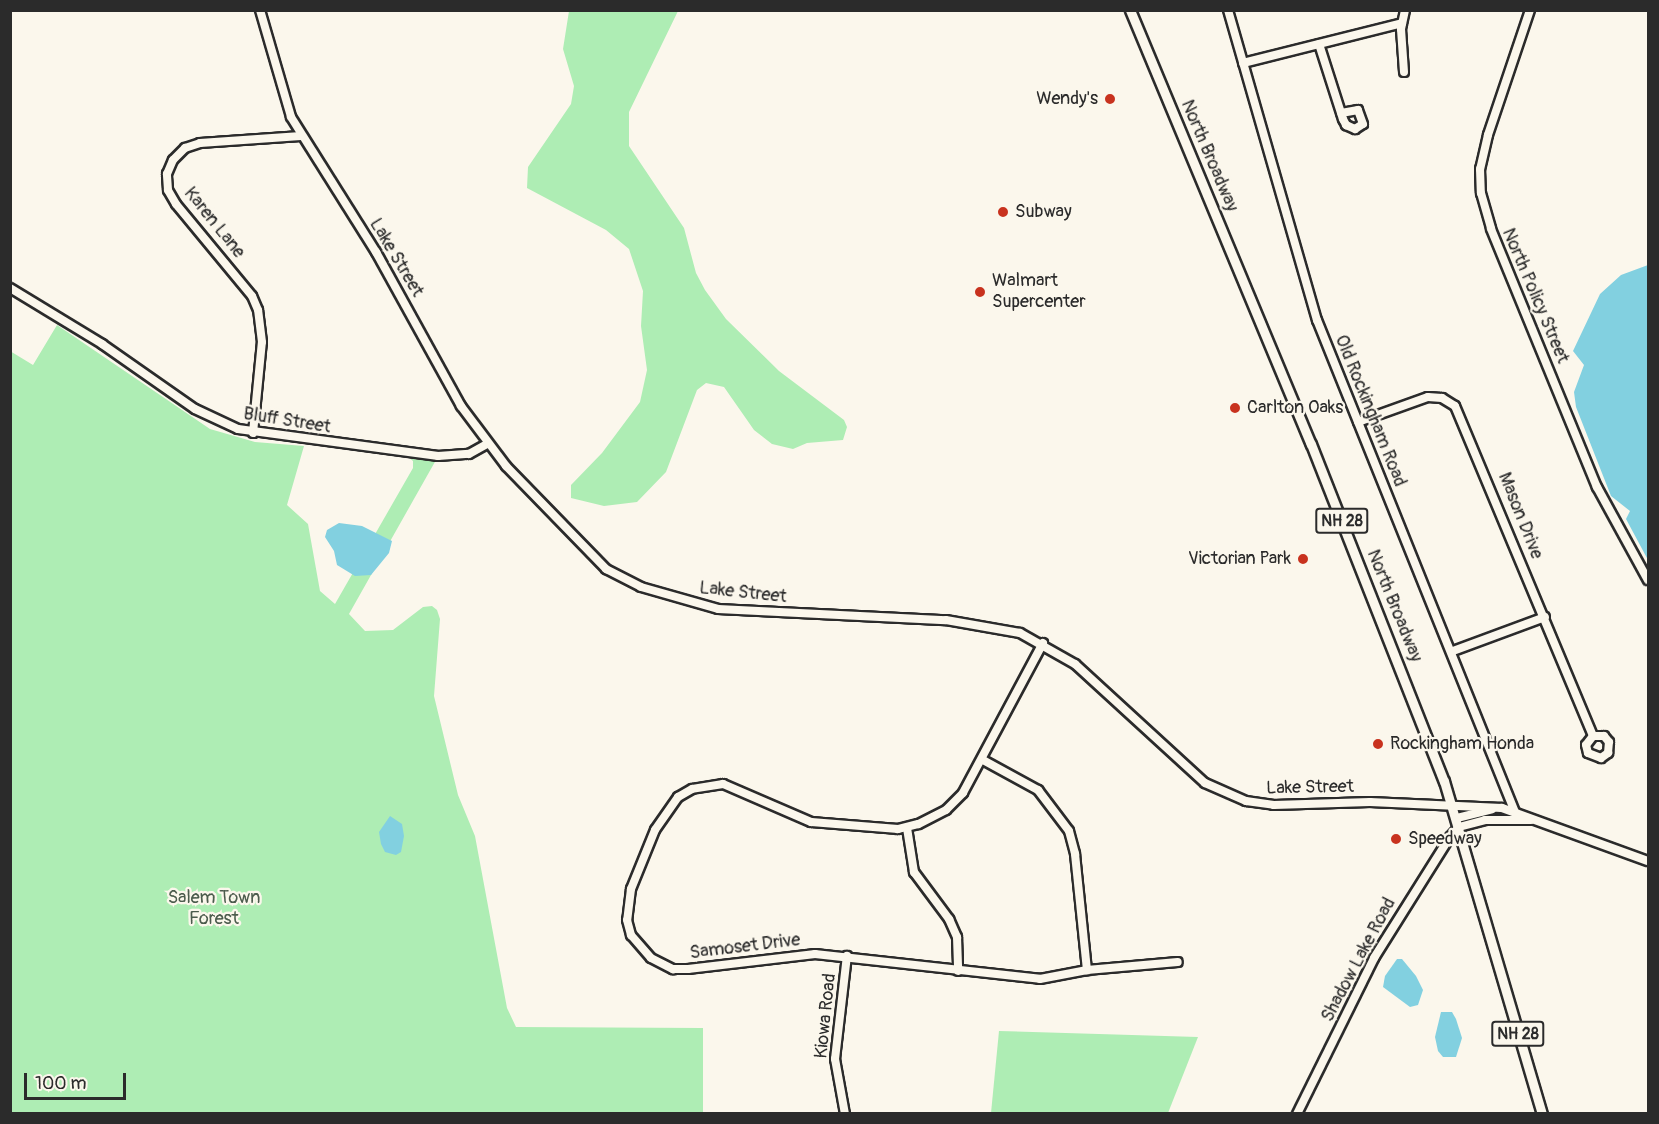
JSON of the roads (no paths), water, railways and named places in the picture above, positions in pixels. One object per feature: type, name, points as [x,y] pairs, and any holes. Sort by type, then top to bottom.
[{"type":"main road","name":"North Broadway","points":[[1130,10],[1307,434],[1452,805],[1542,1113]]},
{"type":"street","name":"Lake Street","points":[[260,10],[279,87],[301,136],[376,252],[460,406],[487,444],[588,554],[606,569],[641,587],[718,609],[953,620],[1004,629],[1043,643],[1083,671],[1195,775],[1232,796],[1274,806],[1360,802],[1502,808],[1532,820]]},
{"type":"street","name":"Old Rockingham Road","points":[[1228,10],[1310,301],[1453,651],[1515,812]]},
{"type":"street","points":[[1404,72],[1402,23],[1405,10]]},
{"type":"street","name":"North Policy Street","points":[[1530,10],[1485,146],[1480,169],[1484,204],[1597,487],[1648,580]]},
{"type":"street","points":[[1243,63],[1402,23]]},
{"type":"street","points":[[1319,44],[1341,113]]},
{"type":"street","name":"Karen Lane","points":[[253,433],[262,342],[258,310],[252,296],[176,204],[168,190],[167,174],[179,154],[200,143],[301,136]]},
{"type":"street","name":"Bluff Street","points":[[10,288],[102,344],[195,409],[253,433],[438,456],[469,454],[487,444]]},
{"type":"street","name":"Mason Drive","points":[[1358,422],[1428,397],[1442,398],[1455,406],[1545,616],[1593,736]]},
{"type":"street","points":[[1453,651],[1545,616]]},
{"type":"street","points":[[958,971],[957,938],[949,919],[914,872],[907,828],[952,805],[982,760],[1043,643]]},
{"type":"street","points":[[982,760],[1038,790],[1069,831],[1075,854],[1087,970]]},
{"type":"street","name":"Samoset Drive","points":[[907,828],[811,822],[731,786],[707,784],[678,797],[655,830],[631,889],[627,920],[639,948],[651,958],[672,969],[688,969],[795,955],[847,956],[1040,979],[1087,970],[1178,962]]},
{"type":"street","points":[[1458,823],[1502,808]]},
{"type":"street","points":[[1458,823],[1492,819],[1532,820],[1648,861]]},
{"type":"street","name":"Shadow Lake Road","points":[[1297,1113],[1374,958],[1408,899],[1458,823]]},
{"type":"street","name":"Kiowa Road","points":[[845,1113],[835,1059],[847,956]]},
{"type":"water","points":[[1648,265],[1648,560],[1626,519],[1630,511],[1611,496],[1576,407],[1574,392],[1584,365],[1573,351],[1600,294],[1621,275]]},
{"type":"water","points":[[339,523],[362,526],[392,541],[389,553],[371,575],[355,576],[337,565],[334,551],[325,537],[327,530]]},
{"type":"water","points":[[390,816],[402,824],[404,836],[401,852],[396,855],[385,852],[379,832]]},
{"type":"water","points":[[1397,959],[1402,959],[1416,976],[1423,990],[1418,1005],[1410,1007],[1383,987],[1385,976]]},
{"type":"water","points":[[1441,1012],[1452,1012],[1456,1019],[1462,1038],[1456,1057],[1443,1057],[1438,1051],[1435,1037]]},
{"type":"place","name":"Wendy's","points":[[1110,99]]},
{"type":"place","name":"Subway","points":[[1003,212]]},
{"type":"place","name":"Walmart Supercenter","points":[[980,292]]},
{"type":"place","name":"Carlton Oaks","points":[[1235,408]]},
{"type":"place","name":"Victorian Park","points":[[1303,559]]},
{"type":"place","name":"Rockingham Honda","points":[[1378,744]]},
{"type":"place","name":"Speedway","points":[[1396,839]]},
{"type":"park label","name":"Salem Town Forest","points":[[214,909]]}]
